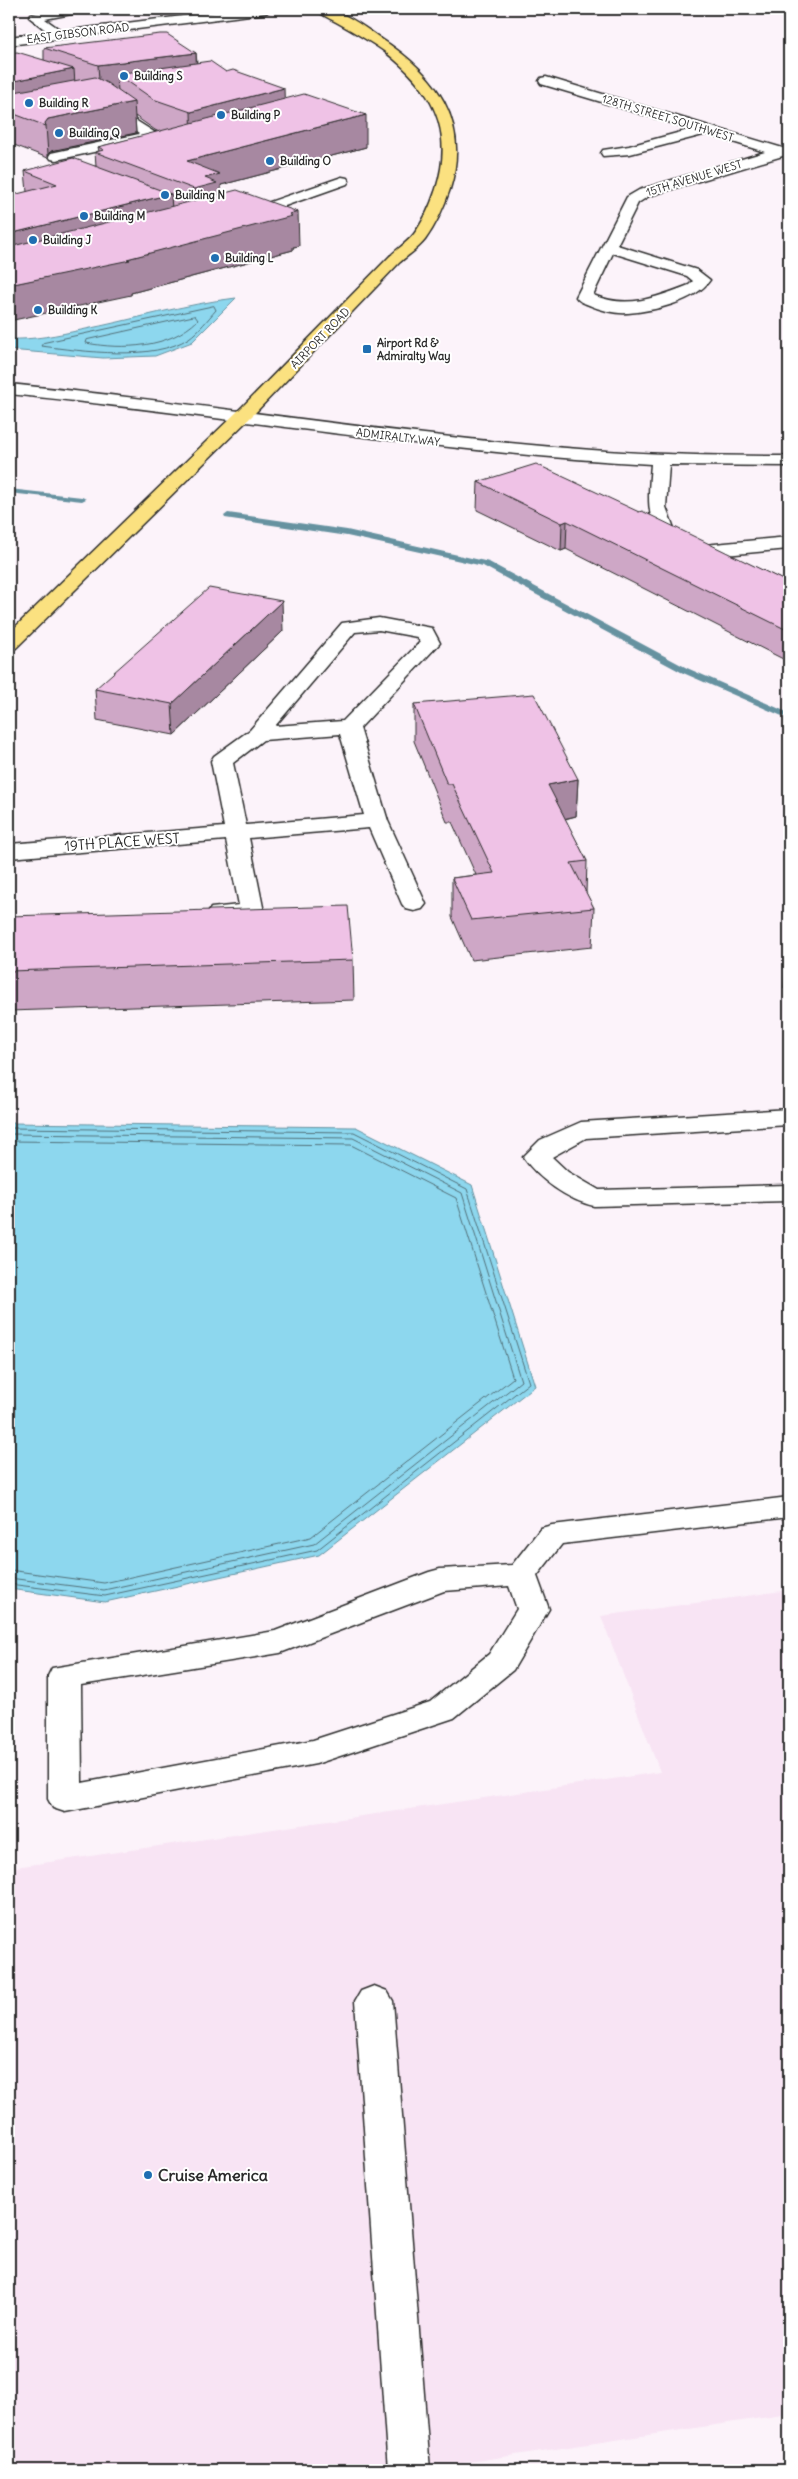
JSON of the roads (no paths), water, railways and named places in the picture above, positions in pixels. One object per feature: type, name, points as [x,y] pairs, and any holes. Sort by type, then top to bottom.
[{"type":"main road","name":"AIRPORT ROAD","points":[[9,644],[243,417],[422,235],[443,195],[450,150],[448,130],[442,108],[432,90],[389,50],[361,31],[322,9]]},
{"type":"street","points":[[61,36],[35,17],[78,9]]},
{"type":"street","name":"EAST GIBSON ROAD","points":[[9,41],[266,9]]},
{"type":"street","name":"128TH STREET SOUTHWEST","points":[[546,81],[784,153]]},
{"type":"street","points":[[119,100],[95,102],[114,109],[152,136],[195,149],[163,157]]},
{"type":"street","points":[[608,153],[630,150],[706,130]]},
{"type":"street","points":[[56,156],[152,136]]},
{"type":"street","name":"15TH AVENUE WEST","points":[[609,247],[692,273],[702,280],[695,288],[660,302],[627,308],[606,306],[584,297],[632,200],[644,193],[784,153]]},
{"type":"street","points":[[229,220],[342,181]]},
{"type":"street","name":"ADMIRALTY WAY","points":[[9,389],[422,440],[660,461],[789,461]]},
{"type":"street","points":[[660,461],[657,507],[667,534],[738,568]]},
{"type":"street","points":[[704,551],[789,543]]},
{"type":"street","points":[[193,914],[262,912],[236,833],[222,762],[256,734],[349,628],[379,624],[425,632],[430,643],[349,727],[256,734]]},
{"type":"street","points":[[349,727],[377,821],[414,904]]},
{"type":"street","name":"19TH PLACE WEST","points":[[9,851],[377,821]]},
{"type":"street","points":[[789,1117],[581,1130],[549,1146],[536,1158],[559,1178],[594,1198],[789,1193]]},
{"type":"street","points":[[521,1575],[533,1609],[500,1662],[442,1710],[316,1752],[65,1799],[64,1676],[280,1642],[440,1580],[521,1575],[552,1535],[789,1507]]},
{"type":"street","points":[[374,2001],[410,2470]]},
{"type":"water","points":[[236,298],[192,342],[155,356],[103,358],[9,350],[9,339],[27,339],[54,335],[197,304]]},
{"type":"water","points":[[9,1123],[356,1127],[472,1185],[535,1386],[319,1555],[105,1602],[9,1589]]},
{"type":"waterway","points":[[9,491],[82,499]]},
{"type":"waterway","points":[[228,516],[347,533],[486,564],[684,670],[789,716]]},
{"type":"place","name":"Building S","points":[[124,76]]},
{"type":"place","name":"Building R","points":[[29,103]]},
{"type":"place","name":"Building P","points":[[221,115]]},
{"type":"place","name":"Building Q","points":[[59,133]]},
{"type":"place","name":"Building O","points":[[270,161]]},
{"type":"place","name":"Building N","points":[[165,195]]},
{"type":"place","name":"Building M","points":[[84,216]]},
{"type":"place","name":"Building J","points":[[33,240]]},
{"type":"place","name":"Building L","points":[[215,258]]},
{"type":"place","name":"Building K","points":[[38,310]]},
{"type":"place","name":"Airport Rd & Admiralty Way","points":[[367,349]]},
{"type":"place","name":"Cruise America","points":[[148,2175]]}]
